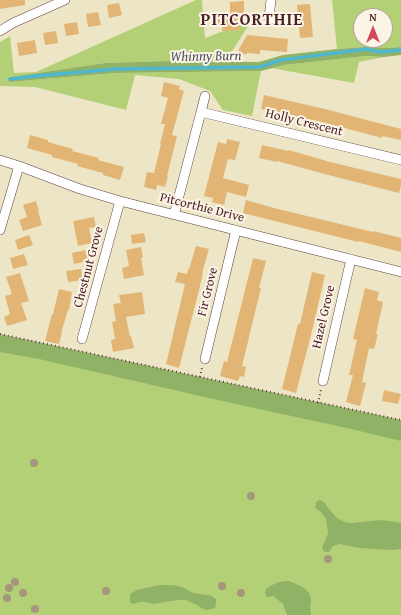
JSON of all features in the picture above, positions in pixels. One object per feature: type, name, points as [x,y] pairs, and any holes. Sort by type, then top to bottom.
[{"type":"street","points":[[0,31],[13,23],[65,0]]},
{"type":"street","points":[[269,18],[270,0]]},
{"type":"street","points":[[174,215],[205,96]]},
{"type":"street","name":"Holly Crescent","points":[[201,112],[401,160]]},
{"type":"street","name":"Pitcorthie Drive","points":[[0,160],[80,189],[120,201],[401,272]]},
{"type":"street","points":[[0,230],[19,166]]},
{"type":"street","name":"Chestnut Grove","points":[[82,339],[120,201]]},
{"type":"street","name":"Fir Grove","points":[[205,359],[236,230]]},
{"type":"street","name":"Hazel Grove","points":[[323,381],[350,259]]},
{"type":"path","points":[[0,334],[401,420]]},
{"type":"path","points":[[318,402],[323,381]]},
{"type":"green space","points":[[196,0],[202,0],[205,38],[245,23],[248,26],[226,61],[105,63],[10,77],[9,82],[115,73],[261,71],[252,116],[223,110],[210,91],[179,79],[135,75],[126,110],[35,87],[0,86],[0,42],[10,36],[14,73],[36,72]]},
{"type":"green space","points":[[332,0],[401,0],[401,47],[393,48],[393,8],[353,8],[353,48],[337,49]]},
{"type":"green space","points":[[401,47],[401,55],[384,57],[366,56],[284,65],[261,71],[115,73],[9,82],[10,77],[105,63],[168,61],[259,62],[283,55],[337,49]]},
{"type":"green space","points":[[366,56],[384,57],[359,62],[354,83],[271,68],[284,65]]},
{"type":"green space","points":[[0,334],[401,420],[401,441],[39,359],[0,352]]},
{"type":"green space","points":[[0,341],[401,429],[401,615],[0,615]]},
{"type":"green space","points":[[320,500],[324,502],[337,518],[345,522],[351,523],[382,520],[401,523],[401,549],[359,548],[339,544],[333,546],[329,552],[324,552],[322,547],[328,534],[326,519],[322,513],[315,508],[316,502]]},
{"type":"green space","points":[[289,581],[303,587],[310,594],[311,615],[287,615],[283,604],[273,596],[267,597],[265,593],[266,589],[270,586],[279,582]]},
{"type":"green space","points":[[159,585],[173,585],[182,587],[193,593],[210,595],[216,599],[215,608],[206,610],[186,600],[153,604],[146,602],[130,603],[130,594],[137,590]]},
{"type":"building","points":[[0,0],[25,0],[25,5],[0,9]]},
{"type":"building","points":[[244,1],[244,13],[239,13],[240,30],[222,31],[222,24],[218,25],[218,16],[230,15],[230,2]]},
{"type":"building","points":[[119,3],[122,15],[109,18],[107,5]]},
{"type":"building","points":[[310,4],[313,37],[300,38],[297,5]]},
{"type":"building","points":[[98,12],[101,25],[88,27],[86,14]]},
{"type":"building","points":[[77,22],[79,34],[66,36],[64,24]]},
{"type":"building","points":[[56,31],[58,43],[45,45],[43,33]]},
{"type":"building","points":[[247,35],[288,39],[287,52],[260,50],[260,54],[247,53],[246,55],[238,51]]},
{"type":"building","points":[[35,40],[37,53],[19,56],[17,43]]},
{"type":"building","points":[[164,82],[180,86],[179,89],[184,91],[172,135],[177,136],[165,187],[157,185],[156,190],[144,187],[147,172],[154,173],[165,124],[161,124],[168,98],[161,96]]},
{"type":"building","points":[[264,95],[401,129],[401,140],[382,136],[382,138],[322,122],[261,109]]},
{"type":"building","points":[[30,135],[73,149],[72,151],[99,158],[98,160],[124,167],[120,180],[103,175],[103,173],[77,166],[78,164],[52,157],[52,155],[27,148]]},
{"type":"building","points":[[227,139],[240,142],[235,160],[228,159],[223,178],[249,185],[246,197],[227,192],[224,205],[212,202],[213,198],[204,196],[218,142],[226,144]]},
{"type":"building","points":[[262,145],[289,150],[330,162],[401,179],[399,193],[277,161],[259,158]]},
{"type":"building","points":[[246,200],[401,238],[401,252],[243,213]]},
{"type":"building","points":[[36,201],[42,225],[23,231],[19,220],[27,217],[23,205]]},
{"type":"building","points":[[94,217],[96,227],[89,228],[92,243],[78,246],[73,221]]},
{"type":"building","points":[[144,233],[146,242],[132,244],[131,235]]},
{"type":"building","points":[[29,235],[33,245],[18,250],[15,240]]},
{"type":"building","points":[[196,246],[209,249],[179,368],[166,364],[185,284],[175,282],[178,272],[187,274]]},
{"type":"building","points":[[141,247],[144,275],[124,279],[122,268],[129,266],[126,250]]},
{"type":"building","points":[[86,250],[88,261],[74,264],[72,253]]},
{"type":"building","points":[[24,254],[28,265],[13,269],[10,258]]},
{"type":"building","points":[[253,258],[266,261],[242,366],[246,367],[244,377],[240,376],[238,381],[220,376],[224,361],[227,362]]},
{"type":"building","points":[[81,269],[83,280],[68,282],[66,271]]},
{"type":"building","points":[[312,272],[325,275],[296,393],[282,389],[298,324],[300,324]]},
{"type":"building","points":[[20,273],[29,301],[21,303],[27,320],[7,326],[4,317],[10,314],[5,296],[12,294],[6,277]]},
{"type":"building","points":[[365,288],[379,292],[377,300],[383,302],[374,349],[369,348],[362,382],[366,383],[360,406],[346,402],[353,375],[349,375],[357,340],[353,339]]},
{"type":"building","points":[[59,289],[72,292],[69,310],[59,344],[45,341]]},
{"type":"building","points":[[142,292],[145,314],[126,317],[134,348],[113,352],[111,340],[115,339],[112,322],[116,321],[113,304],[121,303],[119,295]]},
{"type":"building","points":[[384,390],[401,394],[398,404],[382,401]]},
{"type":"waterway","name":"Whinny Burn","points":[[10,79],[116,69],[260,67],[281,60],[366,49],[380,52],[401,50]]},
{"type":"district","name":"PITCORTHIE","points":[[252,21]]}]
